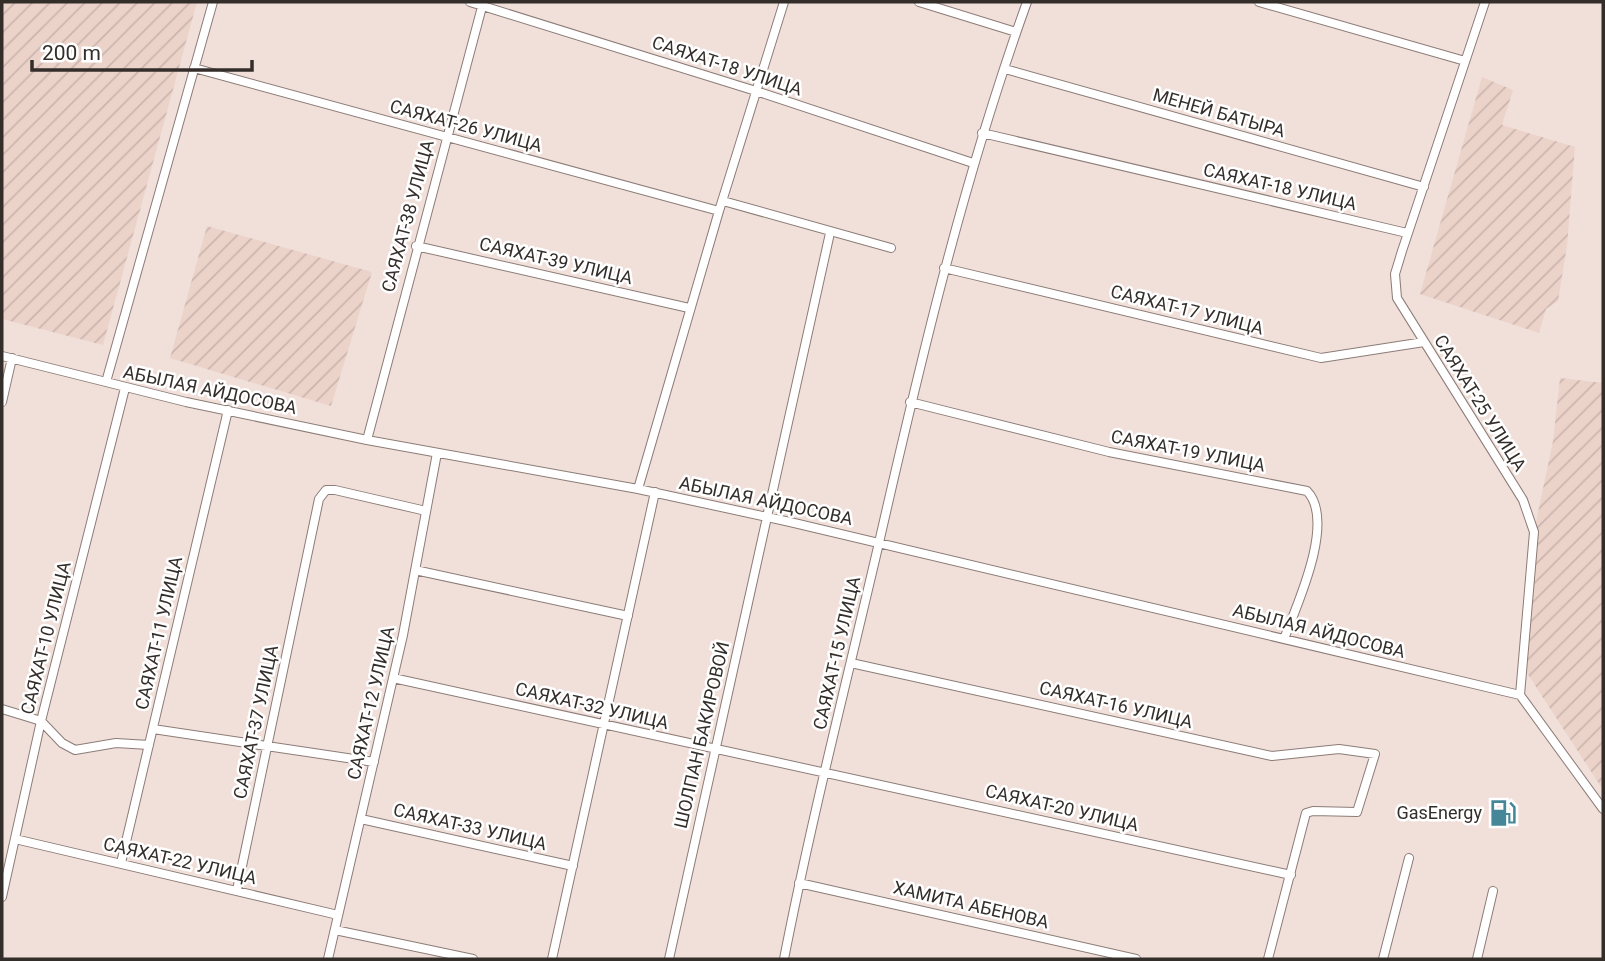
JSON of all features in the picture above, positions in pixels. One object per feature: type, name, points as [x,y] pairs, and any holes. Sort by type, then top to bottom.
[{"type":"street","points":[[106,382],[213,2]]},
{"type":"street","name":"САЯХАТ-18 УЛИЦА","points":[[470,2],[759,92],[973,163]]},
{"type":"street","points":[[638,489],[719,211],[759,92],[784,2]]},
{"type":"street","points":[[919,2],[1016,32]]},
{"type":"street","name":"САЯХАТ-15 УЛИЦА","points":[[784,959],[799,883],[910,402],[944,268],[982,133],[1027,2]]},
{"type":"street","points":[[1259,2],[1465,61]]},
{"type":"street","name":"САЯХАТ-25 УЛИЦА","points":[[1485,2],[1395,274],[1397,298],[1523,500],[1534,531],[1520,695]]},
{"type":"street","name":"САЯХАТ-38 УЛИЦА","points":[[367,440],[416,246],[483,4]]},
{"type":"street","name":"САЯХАТ-26 УЛИЦА","points":[[194,68],[719,211]]},
{"type":"street","name":"МЕНЕЙ БАТЫРА","points":[[1005,69],[1424,187]]},
{"type":"street","name":"САЯХАТ-18 УЛИЦА","points":[[982,133],[1407,233]]},
{"type":"street","points":[[723,201],[891,248]]},
{"type":"street","name":"ШОЛПАН БАКИРОВОЙ","points":[[669,959],[830,233]]},
{"type":"street","name":"САЯХАТ-39 УЛИЦА","points":[[416,246],[690,308]]},
{"type":"street","name":"САЯХАТ-17 УЛИЦА","points":[[944,268],[1321,358],[1424,342]]},
{"type":"street","name":"АБЫЛАЯ АЙДОСОВА","points":[[2,356],[125,387],[367,440],[655,492],[879,542],[1520,695]]},
{"type":"street","points":[[2,402],[12,358]]},
{"type":"street","name":"САЯХАТ-10 УЛИЦА","points":[[2,897],[41,721],[125,387]]},
{"type":"street","name":"САЯХАТ-19 УЛИЦА","points":[[910,402],[1110,452],[1307,491],[1316,500],[1320,516],[1307,579],[1284,639]]},
{"type":"street","name":"САЯХАТ-11 УЛИЦА","points":[[121,863],[228,410]]},
{"type":"street","name":"САЯХАТ-12 УЛИЦА","points":[[328,959],[393,678],[437,453]]},
{"type":"street","name":"САЯХАТ-37 УЛИЦА","points":[[237,890],[319,499],[326,490],[335,490],[426,512]]},
{"type":"street","points":[[552,959],[655,492]]},
{"type":"street","points":[[415,570],[628,616]]},
{"type":"street","name":"САЯХАТ-16 УЛИЦА","points":[[851,663],[1272,756],[1339,749],[1375,754],[1357,812],[1306,813],[1291,876]]},
{"type":"street","name":"САЯХАТ-32 УЛИЦА","points":[[393,678],[604,723],[714,750],[826,772]]},
{"type":"street","points":[[1520,695],[1603,809]]},
{"type":"street","points":[[2,709],[41,721],[62,743],[75,750],[116,743],[149,745]]},
{"type":"street","points":[[153,729],[374,762]]},
{"type":"street","name":"САЯХАТ-20 УЛИЦА","points":[[826,772],[1291,876]]},
{"type":"street","name":"САЯХАТ-33 УЛИЦА","points":[[361,819],[573,866]]},
{"type":"street","name":"САЯХАТ-22 УЛИЦА","points":[[15,839],[338,915]]},
{"type":"street","points":[[1383,959],[1409,858]]},
{"type":"street","points":[[1268,959],[1291,876]]},
{"type":"street","name":"ХАМИТА АБЕНОВА","points":[[799,883],[1136,959]]},
{"type":"street","points":[[1477,959],[1493,891]]},
{"type":"street","points":[[335,930],[473,959]]},
{"type":"shaded area","points":[[2,2],[197,2],[103,345],[2,319]]},
{"type":"shaded area","points":[[1482,77],[1513,90],[1502,125],[1575,147],[1567,246],[1558,301],[1546,309],[1539,333],[1420,294]]},
{"type":"shaded area","points":[[207,226],[372,272],[331,406],[170,358]]},
{"type":"shaded area","points":[[1560,378],[1603,383],[1603,790],[1527,673],[1534,532],[1553,441]]},
{"type":"place","name":"GasEnergy","points":[[1503,813]]}]
